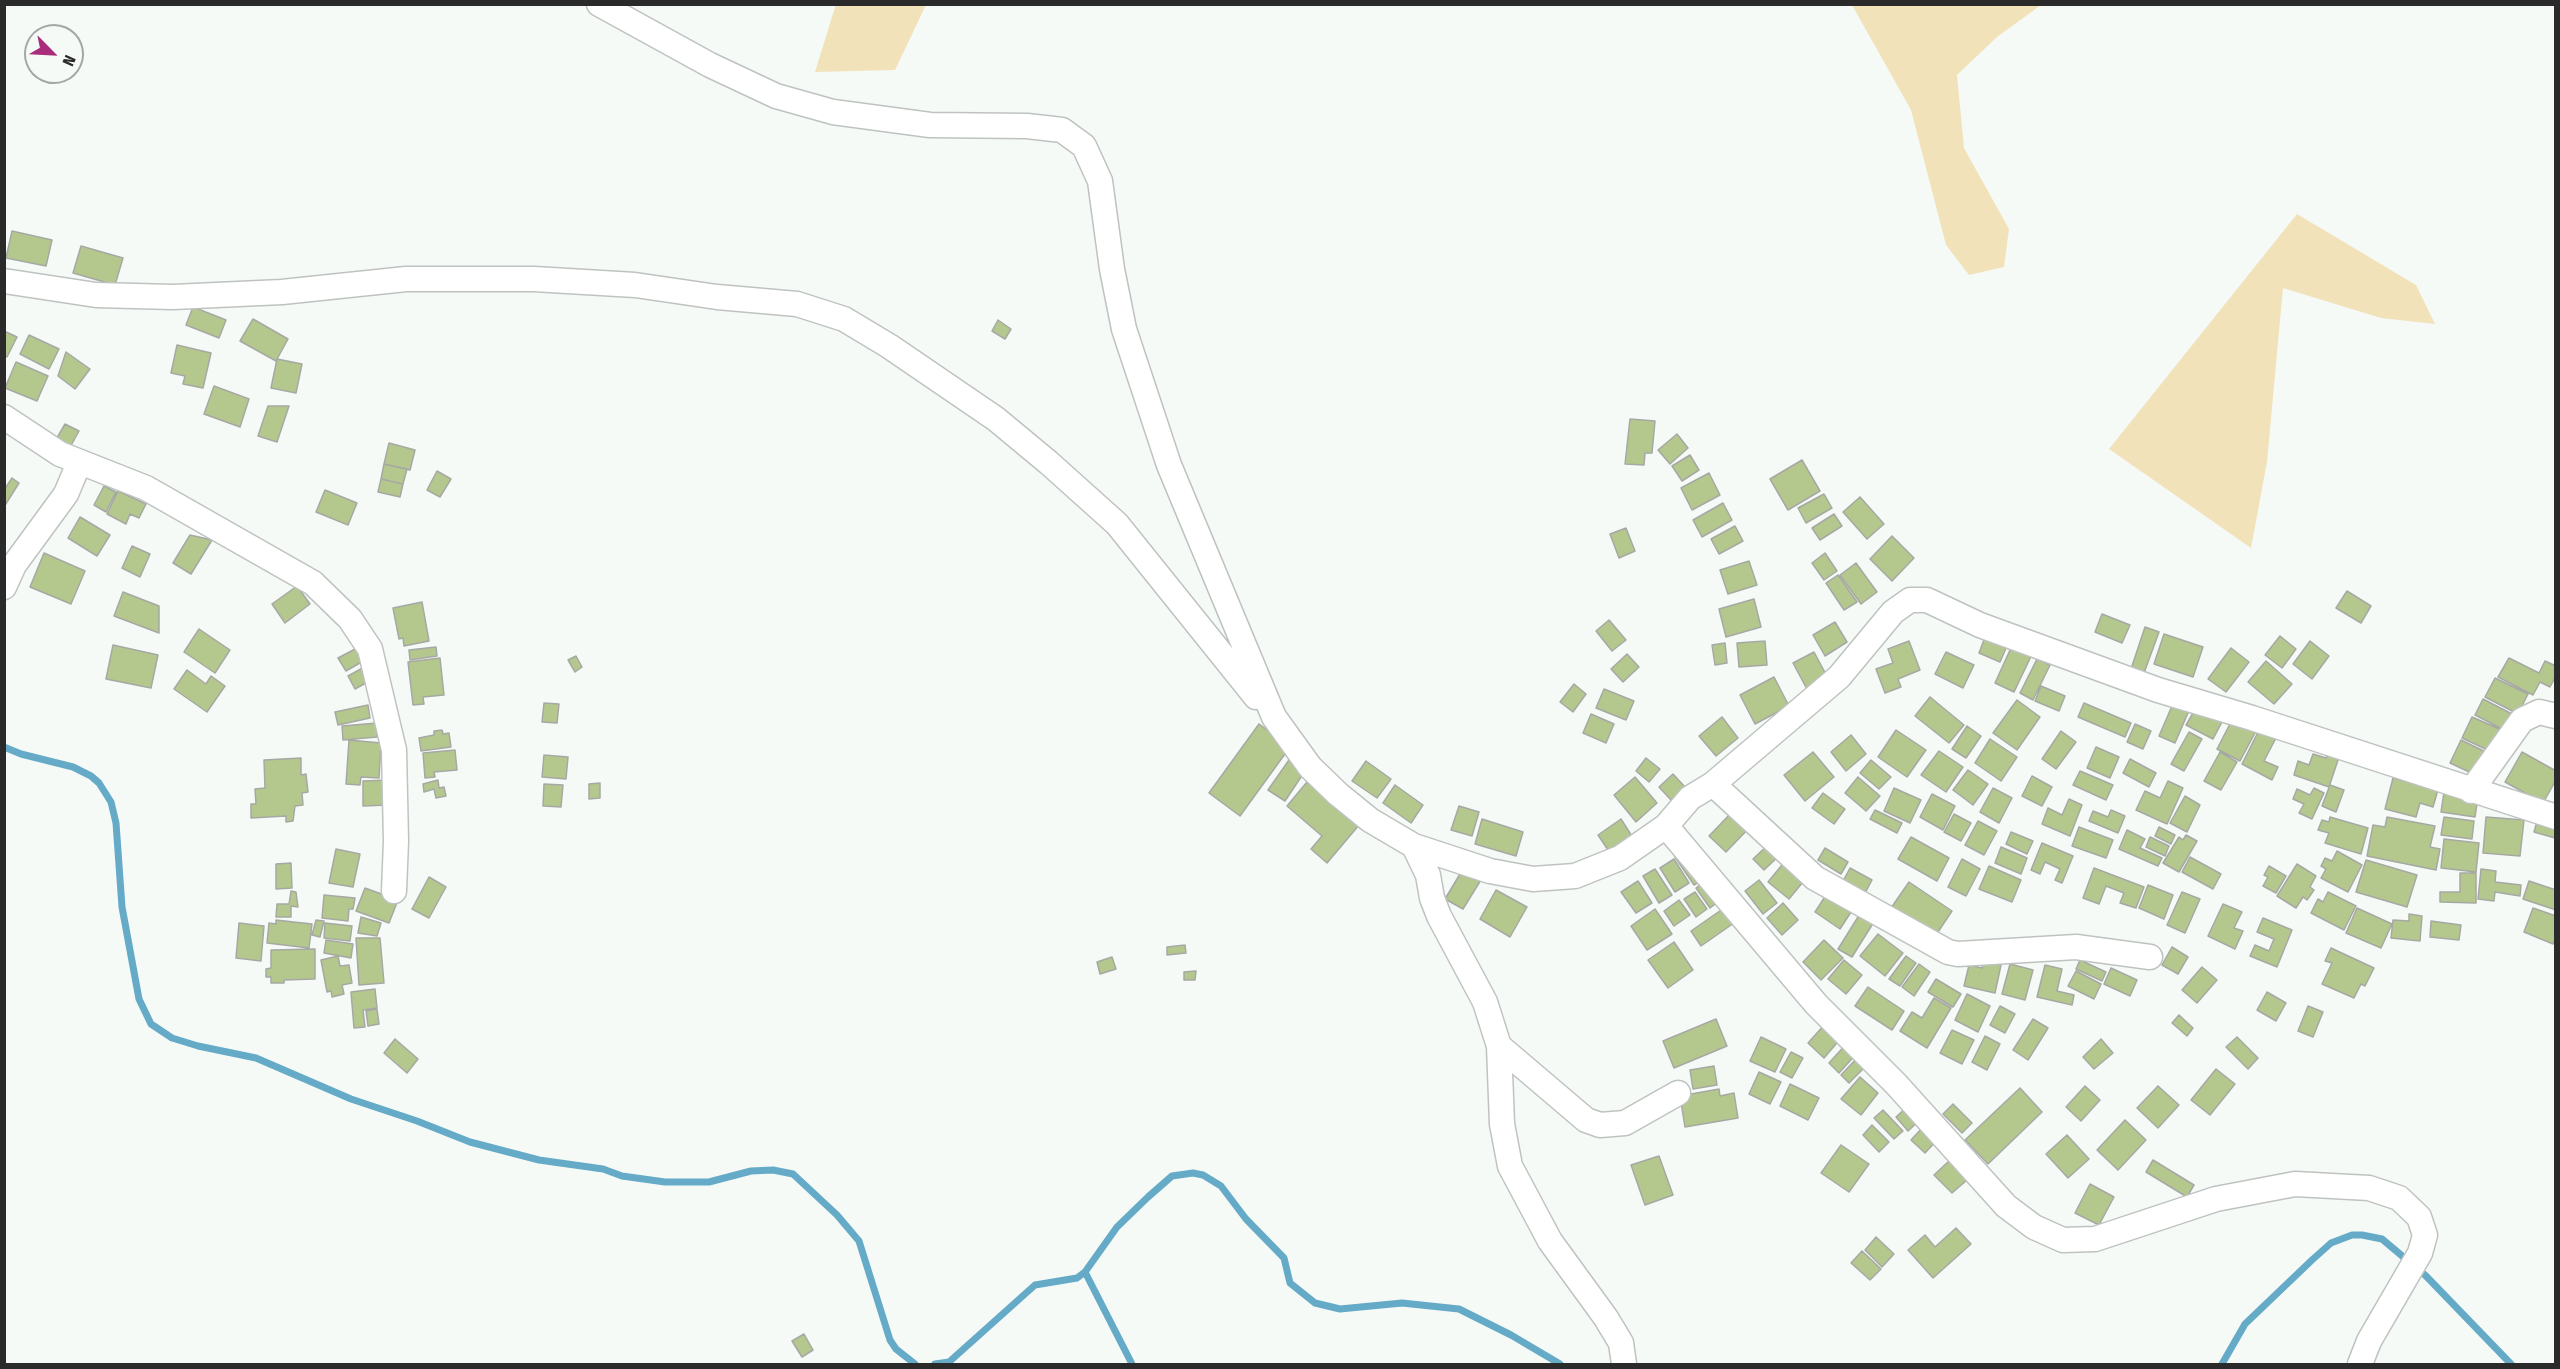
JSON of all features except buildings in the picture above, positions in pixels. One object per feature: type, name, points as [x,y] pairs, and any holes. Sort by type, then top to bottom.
[{"type":"street","points":[[599,4],[710,65],[776,96],[833,112],[930,125],[1027,126],[1062,130],[1084,146],[1100,181],[1112,269],[1124,329],[1168,465],[1274,717]]},
{"type":"street","points":[[4,281],[96,295],[173,297],[282,292],[406,279],[534,279],[634,285],[717,297],[797,304],[844,319],[890,346],[996,419],[1118,524],[1263,707],[1274,717],[1310,767],[1338,794],[1371,820],[1414,846],[1490,871],[1533,879],[1575,876],[1620,858],[1666,826],[1690,798],[1713,784],[1839,677],[1893,612],[1910,600],[1927,600],[1980,625],[2158,690],[2252,718],[2556,817]]},
{"type":"street","points":[[4,417],[60,454],[146,488],[313,583],[350,619],[370,649],[394,750],[396,841],[394,891]]},
{"type":"street","points":[[4,587],[14,565],[66,494],[79,463]]},
{"type":"street","points":[[2471,791],[2522,720],[2539,712],[2556,716]]},
{"type":"street","points":[[1713,784],[1815,878],[1948,952],[1958,954],[2076,947],[2150,957]]},
{"type":"street","points":[[1666,826],[1816,1004],[1896,1084],[2006,1206],[2034,1227],[2063,1240],[2095,1239],[2216,1199],[2295,1184],[2369,1188],[2399,1198],[2420,1217],[2425,1235],[2420,1253],[2369,1341],[2360,1365]]},
{"type":"street","points":[[1414,846],[1428,875],[1432,898],[1439,916],[1485,1002],[1499,1046],[1502,1124],[1510,1166],[1550,1241],[1606,1318],[1621,1343],[1624,1365]]},
{"type":"street","points":[[1499,1046],[1586,1119],[1600,1125],[1625,1123],[1678,1093]]},
{"type":"shaded area","points":[[836,4],[926,5],[895,70],[815,72]]},
{"type":"shaded area","points":[[1852,5],[2041,5],[1997,37],[1957,75],[1964,148],[2009,229],[2004,267],[1969,275],[1946,245],[1911,110]]},
{"type":"shaded area","points":[[2297,214],[2416,285],[2435,324],[2381,318],[2283,288],[2267,462],[2251,548],[2109,449]]},
{"type":"waterway","points":[[4,747],[21,754],[73,767],[91,776],[99,783],[111,802],[116,823],[122,907],[139,999],[151,1024],[172,1038],[256,1058],[351,1099],[470,1142],[539,1160],[603,1169],[622,1176],[665,1182],[709,1182],[751,1171],[773,1170],[793,1174],[837,1215],[859,1241],[890,1340],[896,1349],[915,1364]]},
{"type":"waterway","points":[[935,1364],[949,1362],[1035,1285],[1077,1278],[1085,1272],[1117,1227],[1148,1197],[1172,1176],[1193,1173],[1203,1175],[1221,1186],[1246,1219],[1284,1258],[1290,1283],[1315,1303],[1340,1309],[1402,1303],[1459,1309],[1511,1335],[1560,1364]]},
{"type":"waterway","points":[[2222,1364],[2245,1324],[2331,1243],[2352,1235],[2382,1239],[2426,1276],[2511,1364]]},
{"type":"waterway","points":[[1085,1272],[1132,1364]]}]
